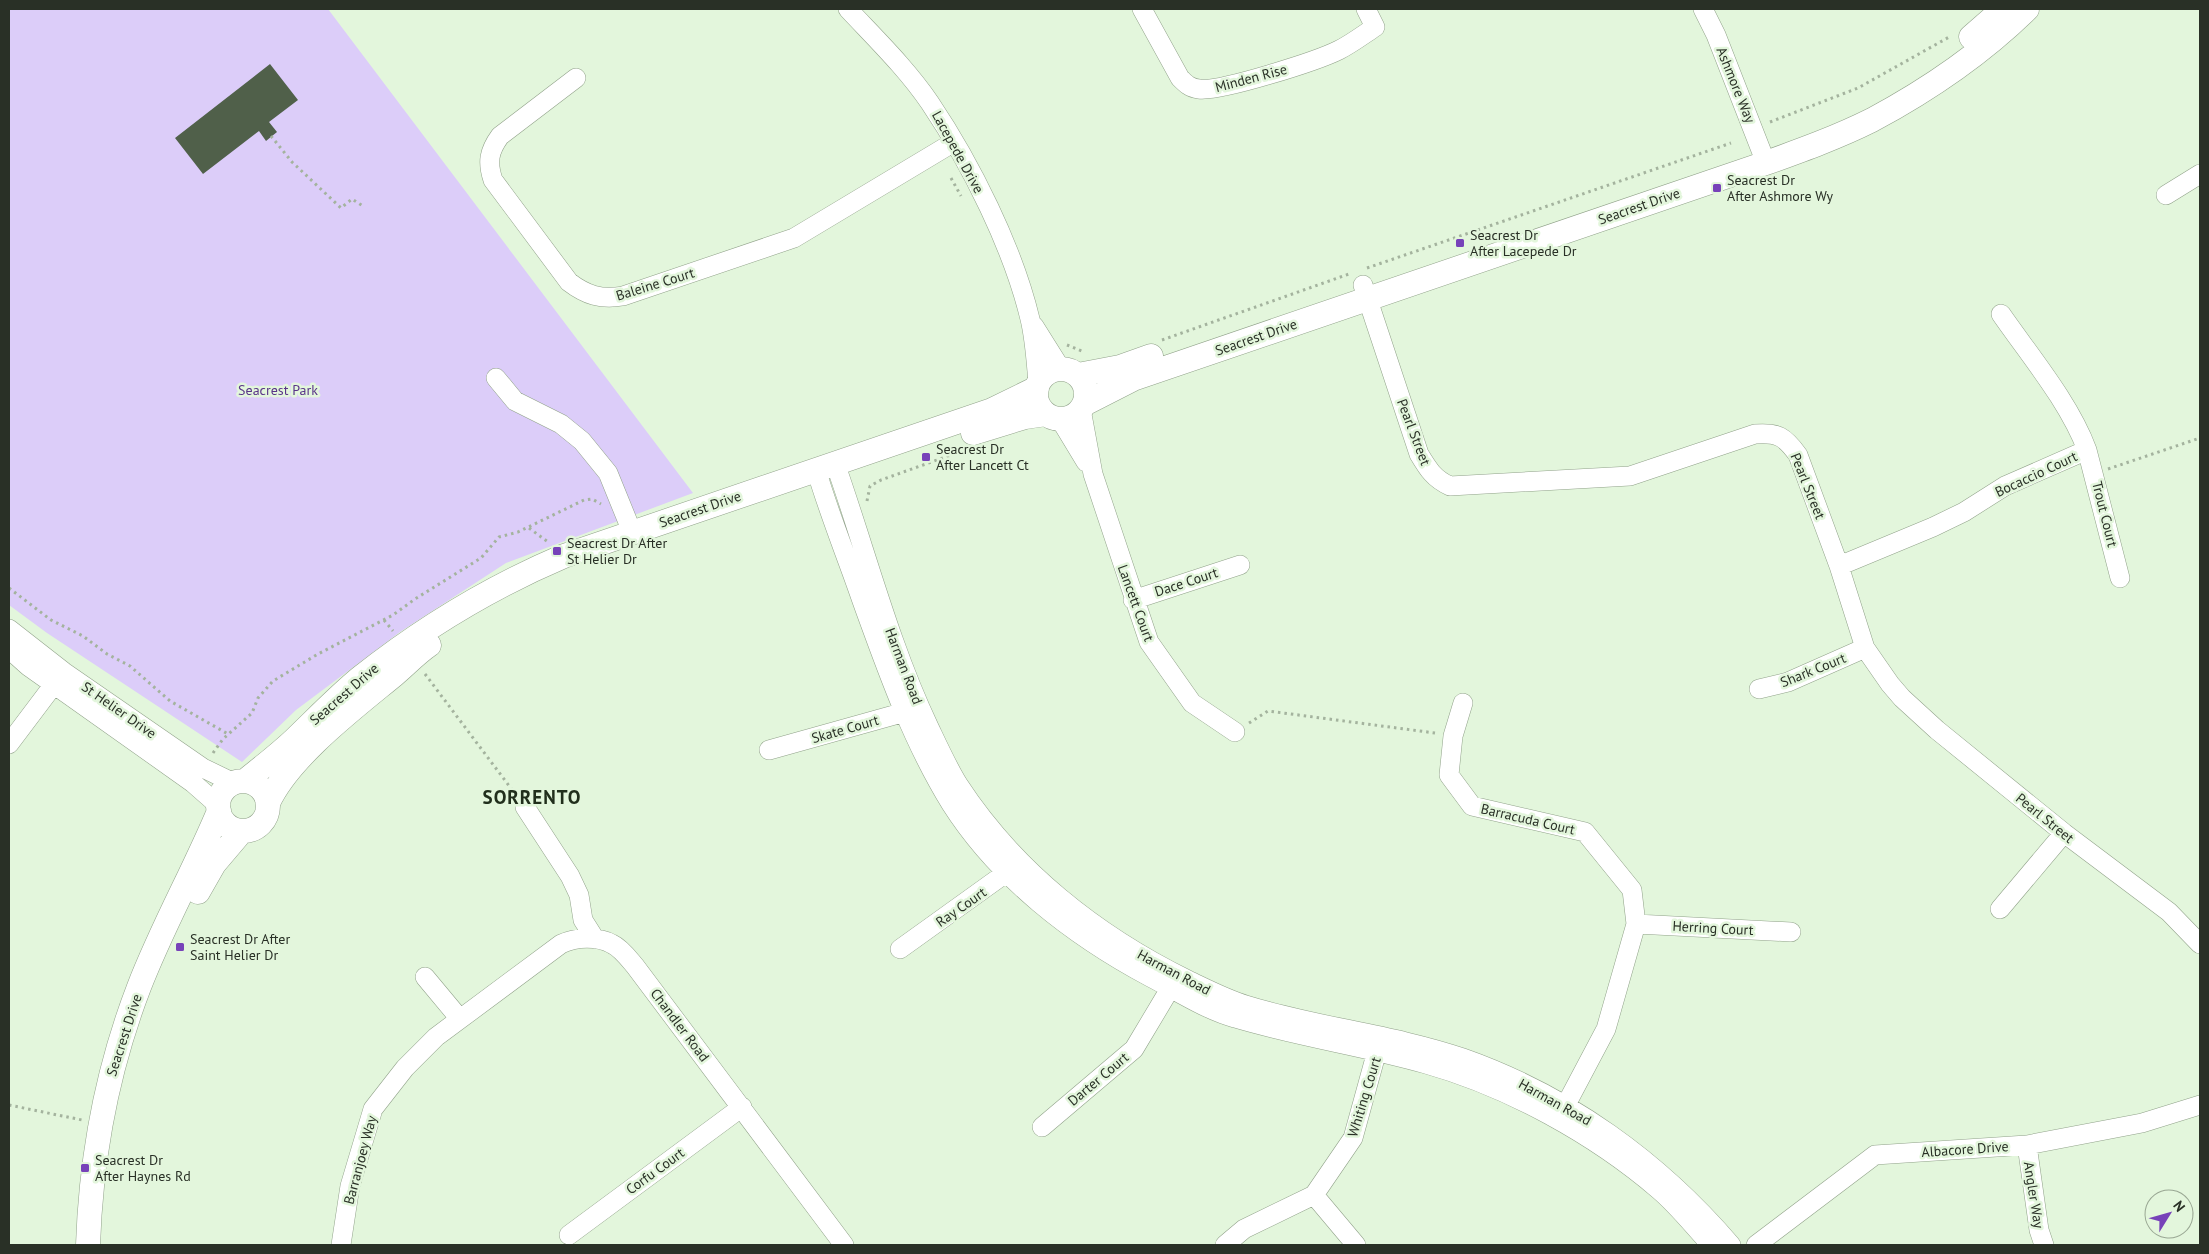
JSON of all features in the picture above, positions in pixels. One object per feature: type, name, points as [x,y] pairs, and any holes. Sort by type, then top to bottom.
[{"type":"main road","name":"Seacrest Drive","points":[[1764,156],[1875,100],[1931,66],[1962,44],[2002,9]]},
{"type":"main road","name":"Seacrest Drive","points":[[268,803],[275,787],[304,754],[413,656],[487,610],[568,570],[828,474],[992,410],[1038,385],[1048,372],[1120,367],[1360,282],[1764,156],[1838,136],[1872,120],[1906,100],[1974,53],[2027,9]]},
{"type":"main road","name":"Seacrest Drive","points":[[239,782],[294,740],[358,679],[404,645],[463,606],[537,568],[632,532],[1025,417],[1053,417],[1076,414],[1083,406],[1133,379],[1360,282]]},
{"type":"main road","points":[[1069,372],[1085,389],[1083,406]]},
{"type":"main road","points":[[1038,385],[1037,403],[1053,417]]},
{"type":"main road","points":[[239,782],[258,786],[268,803],[268,812],[259,826],[242,831],[227,825],[218,808],[223,792],[239,782]]},
{"type":"main road","name":"Seacrest Drive","points":[[88,1245],[90,1199],[100,1123],[109,1078],[139,987],[218,808]]},
{"type":"main road","name":"Seacrest Drive","points":[[103,1245],[108,1159],[128,1069],[139,1034],[170,953],[201,887],[214,864],[242,831]]},
{"type":"street","name":"Lacepede Drive","points":[[848,9],[907,73],[930,102],[979,188],[1010,256],[1030,318],[1038,385]]},
{"type":"street","name":"Minden Rise","points":[[1142,9],[1180,78],[1189,86],[1200,89],[1213,89],[1338,50],[1375,28],[1366,9]]},
{"type":"street","name":"Ashmore Way","points":[[1703,9],[1716,35],[1764,156]]},
{"type":"street","name":"Baleine Court","points":[[576,78],[500,136],[492,147],[489,157],[490,169],[493,180],[569,282],[579,290],[601,298],[623,296],[794,238],[954,142]]},
{"type":"street","points":[[2166,195],[2200,174]]},
{"type":"street","name":"Pearl Street","points":[[1360,282],[1419,454],[1429,472],[1440,482],[1450,486],[1630,476],[1756,434],[1769,433],[1780,436],[1789,442],[1798,456],[1839,566],[1866,648],[1902,698],[1937,730],[2064,833],[2169,912],[2200,944]]},
{"type":"street","name":"Bocaccio Court","points":[[1839,566],[1933,527],[1964,512],[2005,486],[2087,450],[2069,412],[2001,314]]},
{"type":"street","name":"Lacepede Drive","points":[[1030,318],[1069,372]]},
{"type":"street","points":[[496,378],[515,401],[561,424],[582,441],[608,473],[632,532]]},
{"type":"street","name":"Lancett Court","points":[[1083,406],[1093,474],[1133,600],[1149,642],[1192,703],[1234,732]]},
{"type":"street","name":"Lancett Court","points":[[1053,417],[1093,474]]},
{"type":"street","name":"Trout Court","points":[[2087,450],[2095,473],[2120,578]]},
{"type":"street","name":"Harman Road","points":[[828,474],[895,644],[928,763],[953,806],[1014,868],[1050,913],[1112,956],[1174,982],[1232,1018],[1462,1058],[1496,1071],[1562,1112],[1637,1153],[1675,1184],[1732,1245]]},
{"type":"street","name":"Dace Court","points":[[1133,600],[1240,565]]},
{"type":"street","name":"St Helier Drive","points":[[9,629],[59,678],[193,783],[218,808]]},
{"type":"street","name":"Shark Court","points":[[1759,689],[1788,682],[1866,648]]},
{"type":"street","name":"St Helier Drive","points":[[9,649],[203,768],[239,782]]},
{"type":"street","points":[[9,744],[59,678]]},
{"type":"street","name":"Barracuda Court","points":[[1462,703],[1453,736],[1449,775],[1472,806],[1585,832],[1632,890],[1636,924],[1606,1028],[1562,1112]]},
{"type":"street","name":"Skate Court","points":[[769,750],[912,709]]},
{"type":"street","points":[[525,807],[570,876],[579,895],[583,920],[595,939]]},
{"type":"street","points":[[2000,909],[2064,833]]},
{"type":"street","name":"Ray Court","points":[[900,949],[1014,868]]},
{"type":"street","name":"Herring Court","points":[[1636,924],[1791,932]]},
{"type":"street","name":"Barranjoey Way","points":[[341,1245],[350,1186],[373,1109],[405,1068],[436,1037],[561,944],[573,939],[595,939]]},
{"type":"street","name":"Chandler Road","points":[[595,939],[614,944],[635,966],[844,1245]]},
{"type":"street","points":[[425,977],[460,1019]]},
{"type":"street","name":"Darter Court","points":[[1042,1126],[1134,1049],[1174,982]]},
{"type":"street","name":"Whiting Court","points":[[1225,1245],[1244,1229],[1314,1195],[1353,1138],[1380,1044]]},
{"type":"street","name":"Albacore Drive","points":[[1756,1245],[1875,1155],[2026,1144],[2142,1122],[2200,1105]]},
{"type":"street","name":"Corfu Court","points":[[568,1235],[742,1107]]},
{"type":"street","name":"Harman Road","points":[[1562,1112],[1660,1191],[1711,1245]]},
{"type":"street","name":"Angler Way","points":[[2026,1144],[2039,1230],[2044,1245]]},
{"type":"street","points":[[1314,1195],[1356,1245]]},
{"type":"path","points":[[1770,123],[1858,88],[1952,35]]},
{"type":"path","points":[[271,136],[292,162],[341,208],[352,199],[363,206]]},
{"type":"path","points":[[1158,341],[1360,282],[1730,143]]},
{"type":"path","points":[[1061,342],[1089,355]]},
{"type":"path","points":[[2095,473],[2200,438]]},
{"type":"path","points":[[867,505],[870,486]]},
{"type":"path","points":[[9,588],[51,620],[83,636],[107,654],[130,666],[170,701],[228,734],[252,713],[258,698],[273,681],[318,654],[394,615],[415,599],[481,558],[499,536],[523,530],[584,500],[592,499],[601,504],[604,510]]},
{"type":"path","points":[[413,656],[525,807]]},
{"type":"path","points":[[1234,732],[1268,711],[1453,736]]},
{"type":"path","points":[[9,1105],[100,1123]]},
{"type":"green space","name":"Seacrest Park","points":[[9,9],[328,9],[693,493],[506,563],[400,632],[296,710],[242,762],[47,633],[9,605]]},
{"type":"building","points":[[270,64],[298,100],[269,122],[277,132],[266,141],[259,131],[203,174],[175,138]]},
{"type":"place","name":"Seacrest Dr After Ashmore Wy","points":[[1717,188]]},
{"type":"place","name":"Seacrest Dr After Lacepede Dr","points":[[1460,243]]},
{"type":"place","name":"Seacrest Dr After Lancett Ct","points":[[926,457]]},
{"type":"place","name":"Seacrest Dr After St Helier Dr","points":[[557,551]]},
{"type":"place","name":"Seacrest Dr After Saint Helier Dr","points":[[180,947]]},
{"type":"place","name":"Seacrest Dr After Haynes Rd","points":[[85,1168]]},
{"type":"district","name":"SORRENTO","points":[[532,797]]}]
